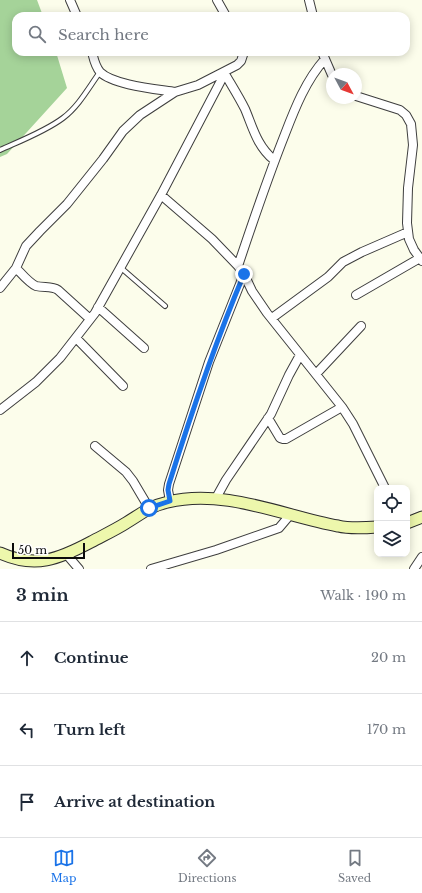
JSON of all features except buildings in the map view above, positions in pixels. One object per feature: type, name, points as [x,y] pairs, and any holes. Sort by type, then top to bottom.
[{"type":"street","points":[[70,0],[76,12]]},
{"type":"street","points":[[216,0],[224,12]]},
{"type":"street","points":[[309,0],[312,12]]},
{"type":"street","points":[[93,56],[95,65],[100,72],[113,80],[175,92]]},
{"type":"street","points":[[0,288],[16,268],[26,246],[67,204],[123,131],[140,115],[175,92],[198,85],[216,75],[225,72],[241,61],[243,56]]},
{"type":"street","points":[[324,56],[329,68]]},
{"type":"street","points":[[238,266],[274,160],[308,82],[324,56]]},
{"type":"street","points":[[225,72],[244,108],[259,144],[274,160]]},
{"type":"street","points":[[0,410],[36,382],[60,358],[98,307],[162,195],[225,72]]},
{"type":"street","points":[[356,295],[421,259],[414,250],[409,239],[407,223],[408,188],[413,139],[411,124],[406,115],[400,110],[362,98]]},
{"type":"street","points":[[162,195],[212,239],[238,266],[244,274],[252,291],[300,355],[342,407],[353,424],[384,485]]},
{"type":"street","points":[[272,318],[328,277],[343,262],[408,232]]},
{"type":"street","points":[[16,268],[34,285],[54,287],[66,296],[90,319]]},
{"type":"street","points":[[170,501],[168,490],[169,484],[180,450],[209,362],[244,274]]},
{"type":"street","points":[[98,307],[144,348]]},
{"type":"street","points":[[316,374],[361,326]]},
{"type":"street","points":[[76,338],[123,386]]},
{"type":"street","points":[[216,498],[226,480],[268,418],[300,355]]},
{"type":"street","points":[[268,418],[280,438],[286,439],[342,407]]},
{"type":"street","points":[[95,446],[126,472],[149,508]]},
{"type":"street","points":[[0,553],[22,562],[41,562],[67,555],[125,524],[149,508],[170,501],[216,498],[339,526],[374,527]]},
{"type":"street","points":[[151,569],[216,550],[279,528],[290,515]]},
{"type":"street","points":[[410,521],[422,517]]},
{"type":"street","points":[[67,555],[80,569]]},
{"type":"street","points":[[414,569],[422,557]]},
{"type":"lane","points":[[0,150],[27,138],[64,118],[78,103],[100,72]]},
{"type":"lane","points":[[120,267],[165,306]]},
{"type":"green space","points":[[0,0],[37,0],[42,12],[12,12],[12,56],[57,56],[67,88],[7,154],[0,157]]},
{"type":"route","points":[[149,508],[170,501],[168,490],[169,484],[180,450],[209,362],[244,274]]}]
